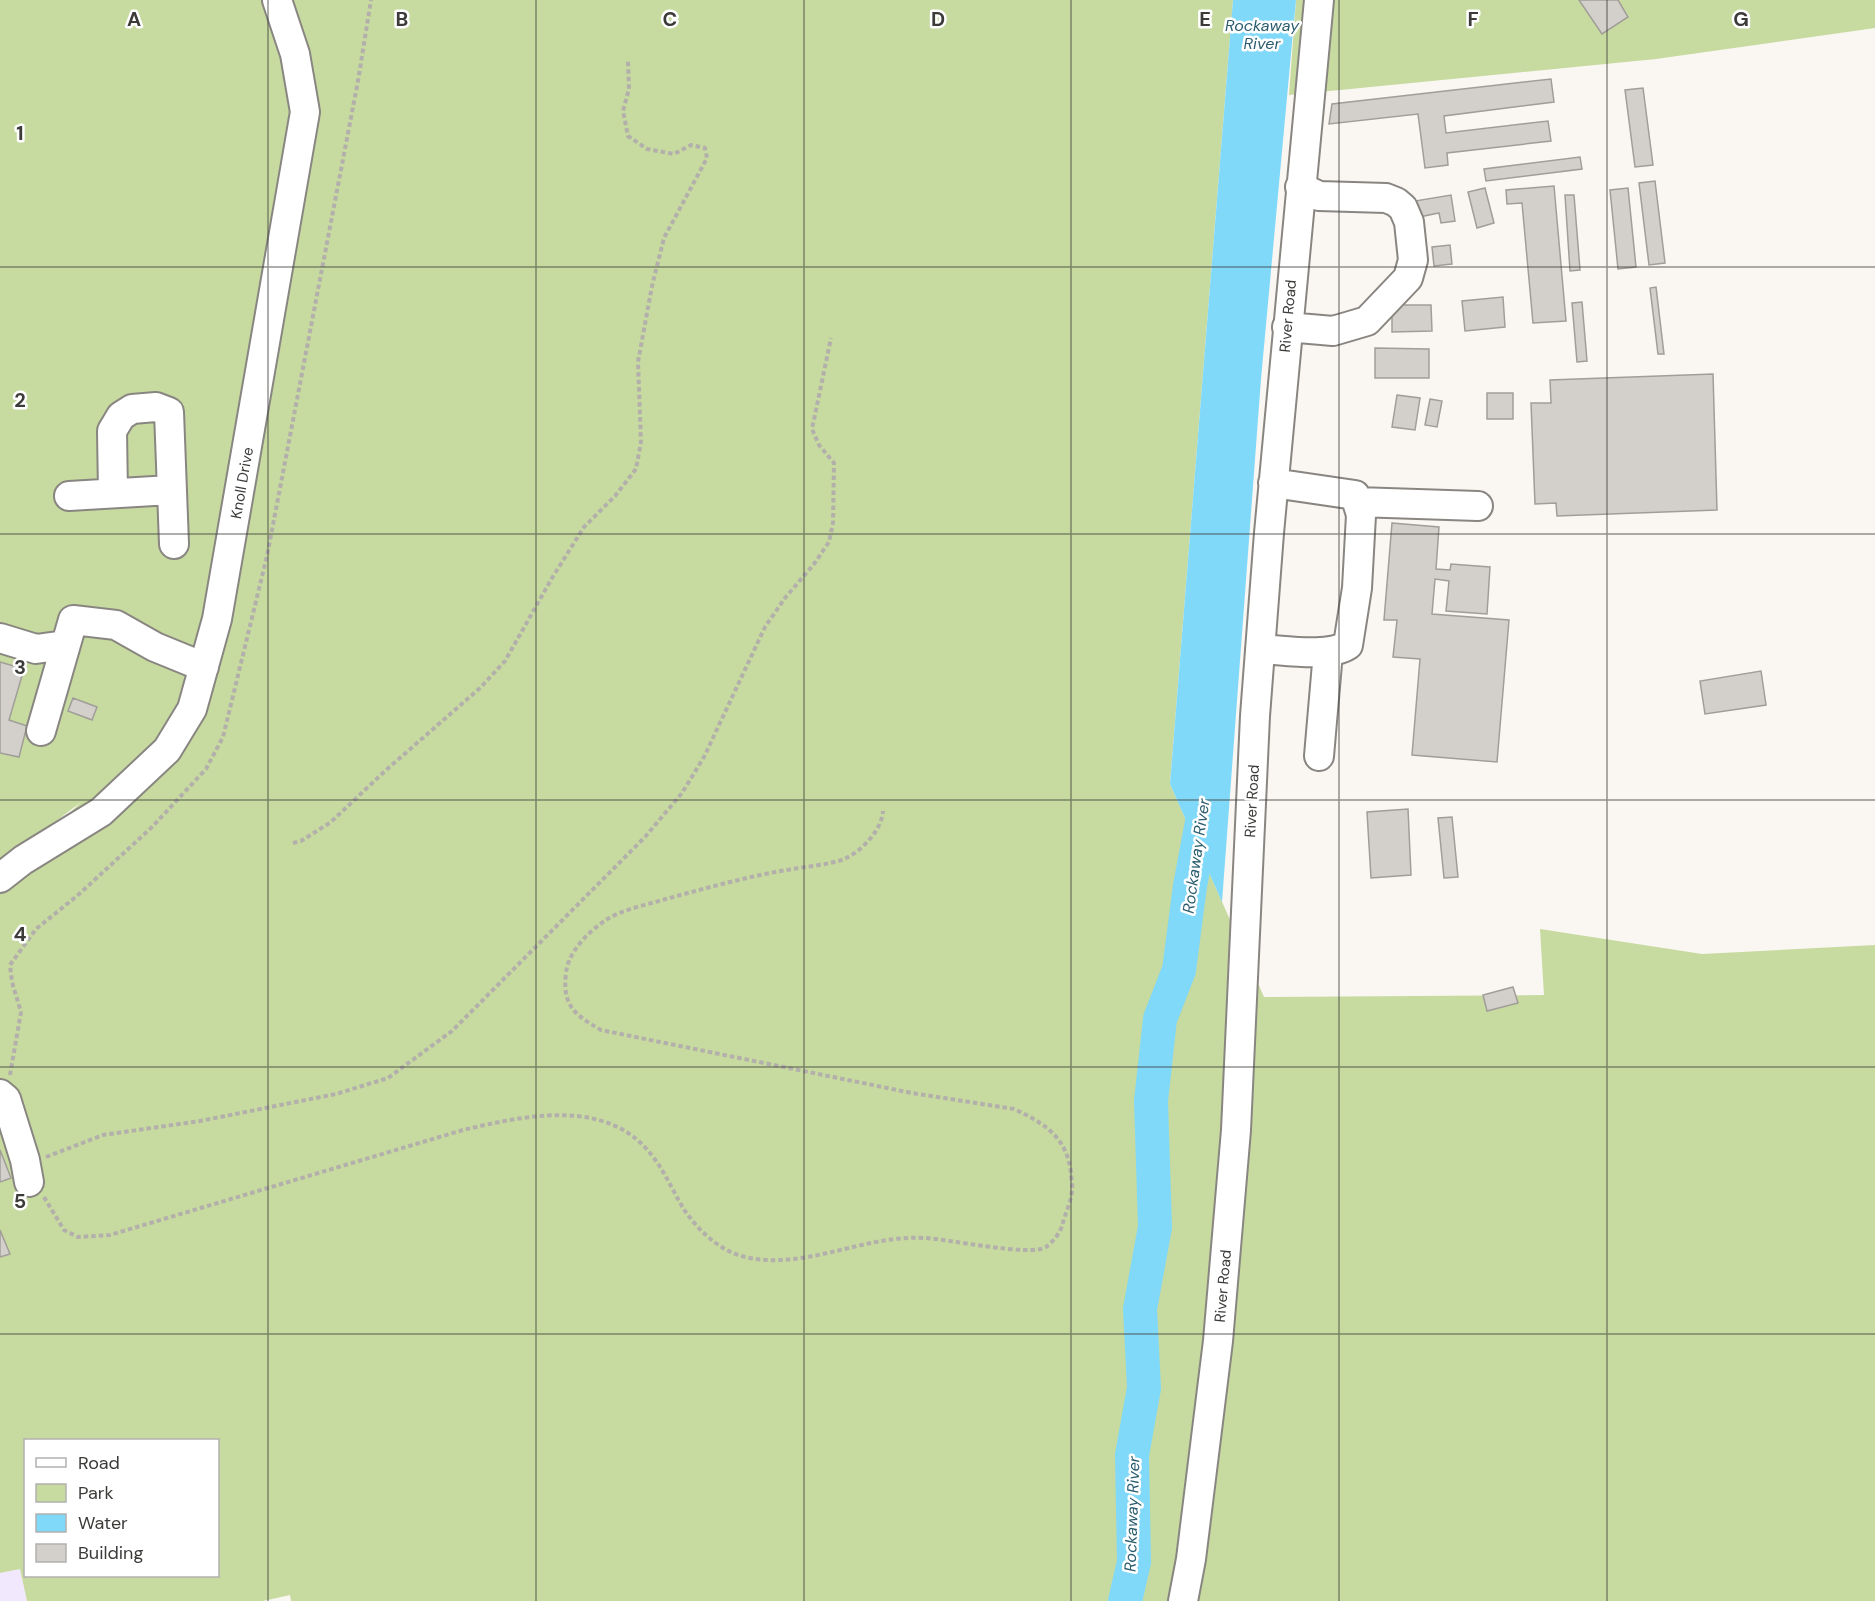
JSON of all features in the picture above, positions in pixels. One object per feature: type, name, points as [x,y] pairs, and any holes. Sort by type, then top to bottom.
[{"type":"street","name":"Knoll Drive","points":[[0,878],[23,860],[101,812],[167,750],[192,709],[218,619],[305,112],[295,54],[277,0]]},
{"type":"street","name":"River Road","points":[[1184,1601],[1218,1341],[1236,1130],[1260,649],[1273,483],[1318,0]]},
{"type":"street","points":[[1287,327],[1333,331],[1367,321],[1408,278],[1413,261],[1409,222],[1396,202],[1386,198],[1319,196],[1300,187]]},
{"type":"street","points":[[114,493],[112,431],[121,416],[132,409],[156,407],[169,412],[174,544]]},
{"type":"street","points":[[1260,649],[1328,652],[1341,650],[1348,645],[1357,588],[1361,515],[1355,495],[1273,483]]},
{"type":"street","points":[[69,495],[171,490]]},
{"type":"street","points":[[1357,502],[1478,506]]},
{"type":"street","points":[[41,730],[73,620],[116,625],[155,647],[204,667]]},
{"type":"street","points":[[0,638],[36,649],[65,645]]},
{"type":"street","points":[[1319,756],[1328,652]]},
{"type":"street","points":[[0,1094],[6,1099],[27,1171]]},
{"type":"path","points":[[293,843],[301,841],[331,822],[385,771],[480,688],[505,661],[584,527],[636,469],[641,442],[638,362],[652,286],[664,238],[707,158],[705,147],[691,145],[674,154],[647,149],[628,135],[623,111],[629,89],[628,60]]},
{"type":"path","points":[[831,338],[812,429],[819,445],[834,463],[833,523],[829,542],[765,627],[704,756],[681,793],[645,837],[452,1031],[388,1078],[336,1094],[279,1106],[200,1121],[103,1135],[40,1159],[27,1171],[64,1230],[78,1237],[110,1235],[463,1130],[519,1118],[575,1115],[611,1125],[634,1136],[650,1153],[697,1228],[726,1250],[746,1257],[783,1260],[914,1237],[945,1239],[1011,1250],[1035,1251],[1046,1247],[1060,1232],[1072,1190],[1069,1156],[1056,1135],[1028,1116],[1014,1109],[912,1093],[601,1030],[578,1017],[569,1004],[565,982],[567,966],[576,947],[606,920],[633,908],[771,872],[845,859],[866,844],[882,819],[883,811]]},
{"type":"shaded area","points":[[20,1569],[27,1601],[0,1601],[0,1573]]},
{"type":"green space","points":[[0,0],[1233,0],[1170,784],[1264,997],[1544,995],[1540,929],[1702,954],[1875,945],[1875,1601],[291,1601],[290,1595],[263,1601],[27,1601],[20,1569],[0,1573],[0,881],[81,802],[0,864]]},
{"type":"green space","points":[[1296,0],[1875,0],[1875,28],[1656,59],[1289,95]]},
{"type":"water","name":"Rockaway River","points":[[1233,0],[1296,0],[1261,379],[1222,902],[1170,784]]},
{"type":"building","points":[[1579,0],[1618,0],[1628,17],[1602,34]]},
{"type":"building","points":[[1551,79],[1554,102],[1444,116],[1446,133],[1548,121],[1551,141],[1447,153],[1448,165],[1425,168],[1418,114],[1329,124],[1332,104]]},
{"type":"building","points":[[1643,88],[1653,165],[1635,167],[1625,90]]},
{"type":"building","points":[[1580,157],[1582,169],[1486,181],[1484,169]]},
{"type":"building","points":[[1655,181],[1665,263],[1649,265],[1639,183]]},
{"type":"building","points":[[1554,186],[1566,321],[1533,323],[1522,203],[1507,204],[1506,190]]},
{"type":"building","points":[[1485,188],[1494,223],[1477,228],[1468,192]]},
{"type":"building","points":[[1628,188],[1636,267],[1618,269],[1610,190]]},
{"type":"building","points":[[1451,195],[1455,221],[1441,223],[1439,213],[1419,217],[1415,201]]},
{"type":"building","points":[[1565,195],[1574,195],[1580,270],[1570,271]]},
{"type":"building","points":[[1450,245],[1452,264],[1434,266],[1432,247]]},
{"type":"building","points":[[1656,287],[1664,354],[1658,354],[1650,288]]},
{"type":"building","points":[[1503,297],[1505,327],[1465,331],[1462,301]]},
{"type":"building","points":[[1582,302],[1587,361],[1577,362],[1572,303]]},
{"type":"building","points":[[1392,305],[1431,305],[1432,331],[1392,332]]},
{"type":"building","points":[[1375,348],[1429,349],[1429,378],[1375,378]]},
{"type":"building","points":[[1713,374],[1717,510],[1557,516],[1556,503],[1535,504],[1531,403],[1551,403],[1550,380]]},
{"type":"building","points":[[1487,393],[1513,393],[1513,419],[1487,419]]},
{"type":"building","points":[[1397,395],[1420,398],[1415,430],[1392,427]]},
{"type":"building","points":[[1430,399],[1442,401],[1437,427],[1425,425]]},
{"type":"building","points":[[1392,523],[1439,527],[1436,569],[1450,570],[1451,564],[1490,567],[1487,614],[1446,611],[1449,581],[1435,579],[1432,614],[1509,620],[1497,762],[1412,755],[1420,659],[1393,657],[1397,620],[1384,620]]},
{"type":"building","points":[[0,662],[24,669],[9,720],[27,726],[19,757],[0,753]]},
{"type":"building","points":[[1761,671],[1766,705],[1705,714],[1700,681]]},
{"type":"building","points":[[73,698],[97,707],[92,720],[68,711]]},
{"type":"building","points":[[1408,809],[1411,875],[1371,878],[1367,812]]},
{"type":"building","points":[[1452,817],[1458,877],[1444,878],[1438,818]]},
{"type":"building","points":[[1513,987],[1518,1003],[1487,1011],[1483,995]]},
{"type":"building","points":[[0,1150],[11,1178],[0,1182]]},
{"type":"building","points":[[0,1230],[10,1254],[0,1257]]},
{"type":"waterway","name":"Rockaway River","points":[[1125,1601],[1134,1562],[1132,1455],[1144,1388],[1140,1309],[1155,1227],[1151,1101],[1160,1019],[1179,970],[1190,886],[1206,801]]}]
